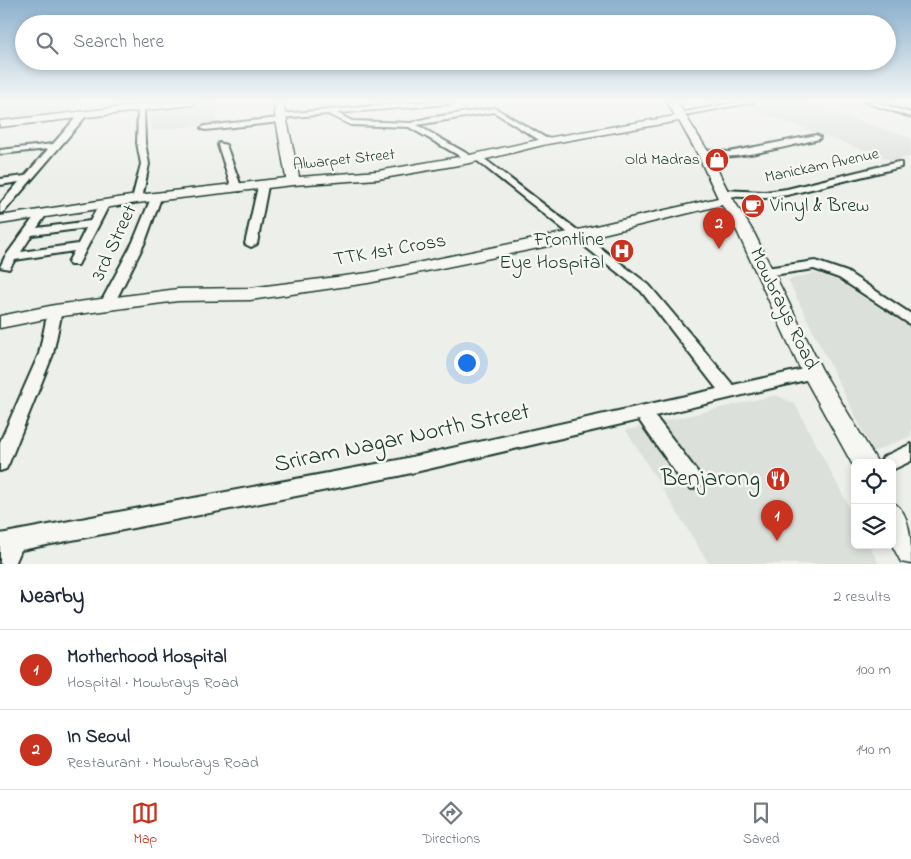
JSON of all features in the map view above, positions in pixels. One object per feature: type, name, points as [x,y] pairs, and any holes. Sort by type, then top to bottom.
[{"type":"street","points":[[0,210],[70,128]]},
{"type":"street","name":"3rd Street","points":[[137,199],[145,164],[141,143],[141,128]]},
{"type":"street","points":[[282,128],[293,181]]},
{"type":"street","points":[[417,128],[474,158],[578,234],[645,288],[730,393]]},
{"type":"street","points":[[526,128],[547,141]]},
{"type":"street","name":"Alwarpet Street","points":[[0,220],[137,199],[263,186],[293,181],[378,174],[474,158],[604,128]]},
{"type":"street","name":"Mowbrays Road","points":[[687,128],[703,153],[724,196],[766,272],[813,373],[863,459]]},
{"type":"street","points":[[703,153],[730,155],[816,137]]},
{"type":"street","points":[[0,152],[53,146]]},
{"type":"street","points":[[222,146],[237,188]]},
{"type":"street","name":"Manickam Avenue","points":[[724,196],[765,195],[787,192],[898,166]]},
{"type":"street","points":[[0,182],[29,178]]},
{"type":"street","points":[[251,244],[263,186]]},
{"type":"street","name":"TTK 1st Cross","points":[[0,322],[56,310],[178,294],[250,294],[368,278],[578,234],[724,196]]},
{"type":"street","name":"3rd Street","points":[[107,304],[139,242],[156,198]]},
{"type":"street","points":[[74,262],[104,205]]},
{"type":"street","points":[[41,215],[8,261],[82,247]]},
{"type":"street","points":[[29,232],[95,224]]},
{"type":"street","points":[[766,272],[815,265],[844,275],[911,320]]},
{"type":"street","points":[[0,464],[46,354],[56,310]]},
{"type":"street","name":"Sriram Nagar North Street","points":[[7,543],[398,468],[813,373]]},
{"type":"street","points":[[644,413],[692,480]]},
{"type":"street","points":[[896,460],[911,452]]},
{"type":"street","points":[[896,523],[911,552]]},
{"type":"street","points":[[4,564],[7,543]]},
{"type":"shaded area","points":[[152,128],[173,128],[152,131]]},
{"type":"shaded area","points":[[803,128],[881,128],[911,138],[911,156],[893,161]]},
{"type":"shaded area","points":[[814,273],[835,279],[911,328],[911,436],[873,452],[788,280]]},
{"type":"shaded area","points":[[776,395],[795,404],[851,510],[851,549],[871,549],[879,564],[709,564],[626,430]]},
{"type":"place","name":"Old Madras","points":[[717,160]]},
{"type":"place","name":"Vinyl & Brew","points":[[753,206]]},
{"type":"place","name":"In Seoul","points":[[719,249]]},
{"type":"place","name":"Frontline Eye Hospital","points":[[622,251]]},
{"type":"place","name":"Benjarong","points":[[778,479]]},
{"type":"place","name":"Motherhood Hospital","points":[[777,541]]}]
